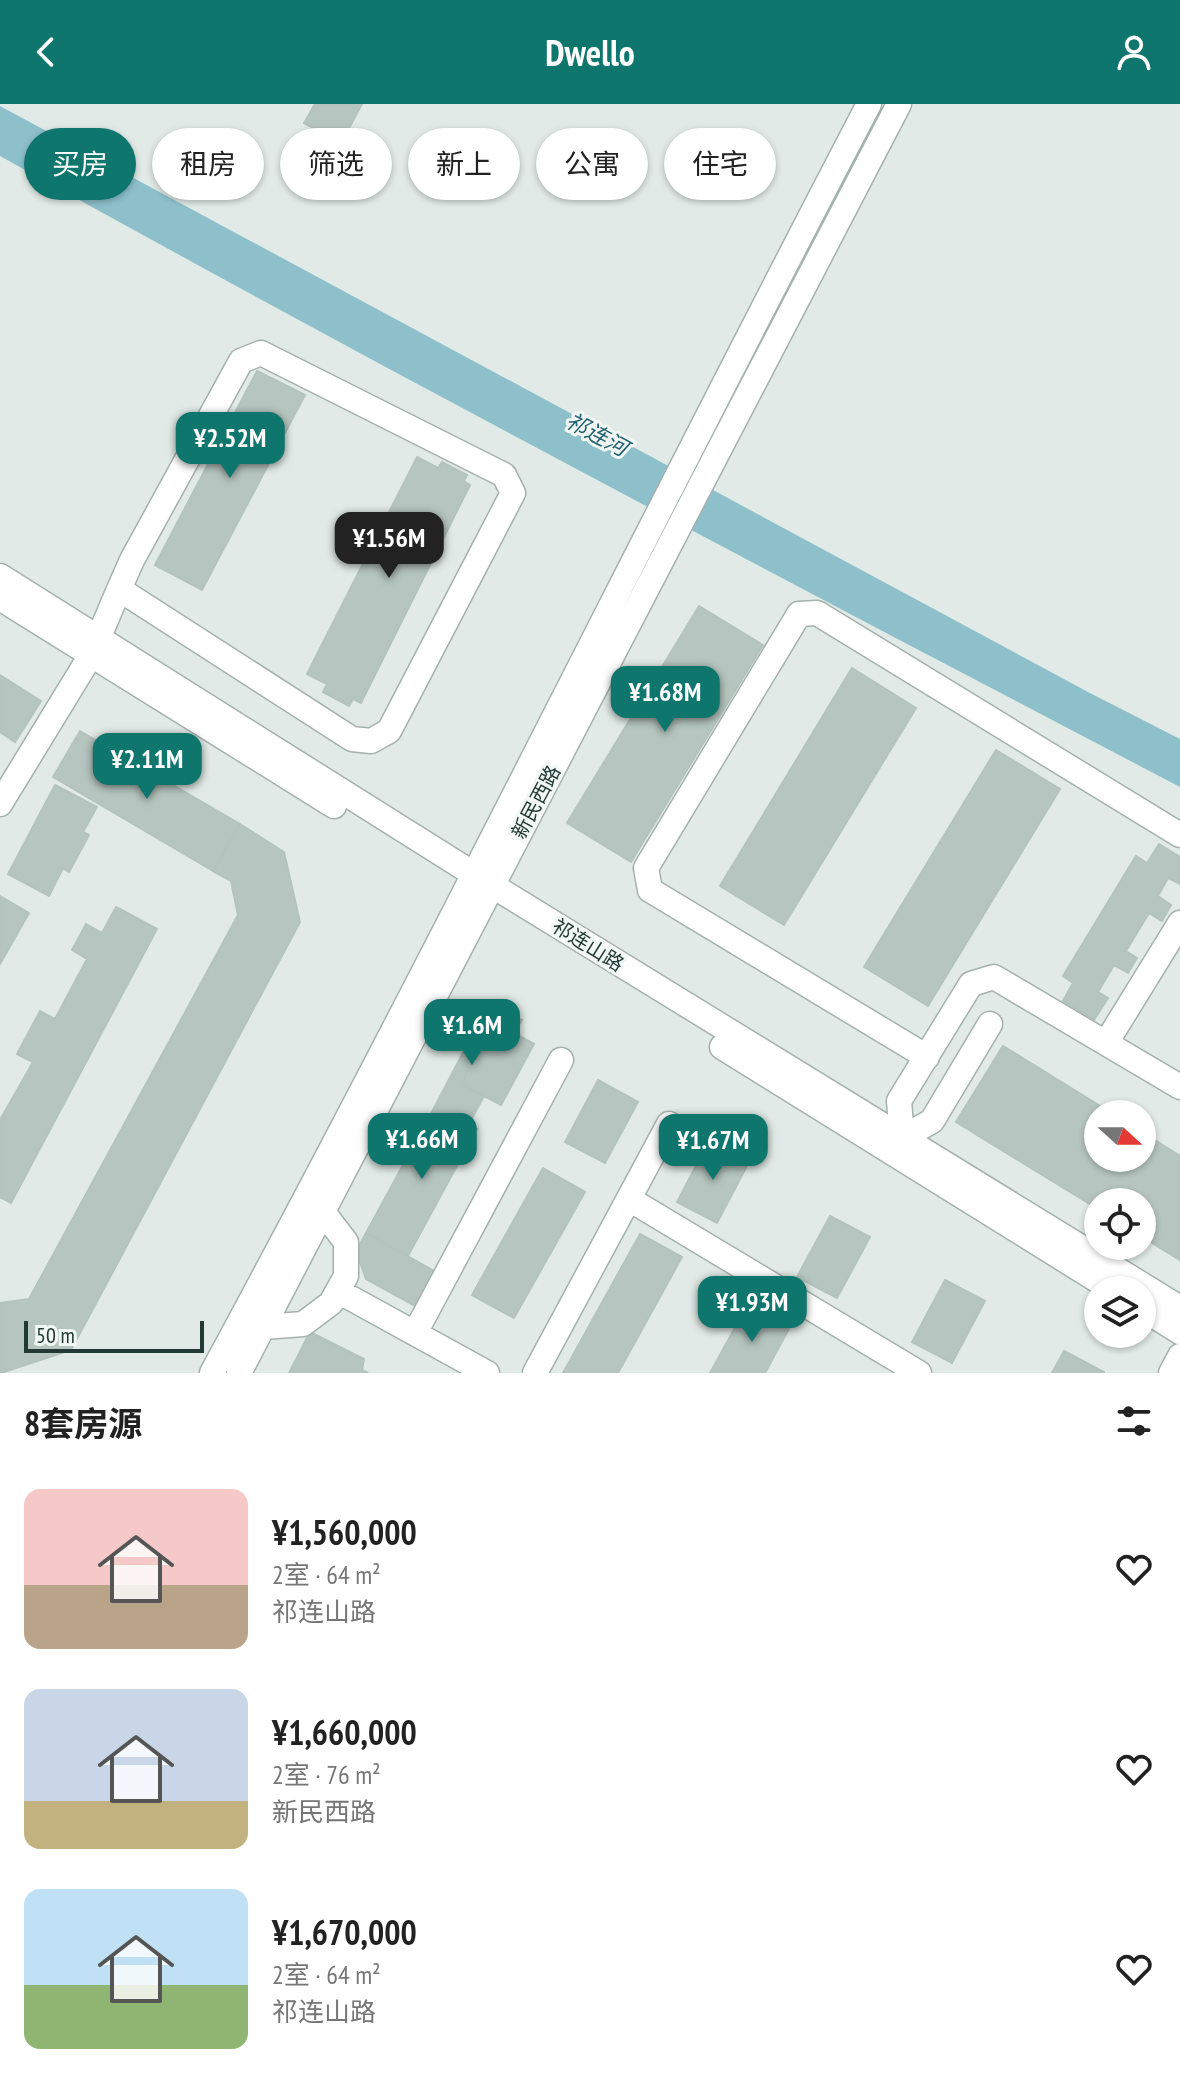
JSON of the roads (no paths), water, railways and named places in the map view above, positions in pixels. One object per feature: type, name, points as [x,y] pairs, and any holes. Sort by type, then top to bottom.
[{"type":"street","name":"新民西路","points":[[660,539],[690,448],[869,104]]},
{"type":"street","name":"新民西路","points":[[239,1373],[323,1212],[480,887],[660,539],[713,459],[899,104]]},
{"type":"street","points":[[0,804],[95,646],[119,589],[132,560],[241,361],[261,353],[504,475],[513,493],[389,731],[371,741],[352,739],[119,589]]},
{"type":"street","name":"祁连山路","points":[[0,576],[95,646],[1091,1276]]},
{"type":"street","name":"祁连山路","points":[[0,598],[95,646]]},
{"type":"street","points":[[927,1057],[650,890],[646,868],[799,614],[817,613],[1180,835]]},
{"type":"street","name":"新民西路","points":[[212,1373],[480,887]]},
{"type":"street","name":"祁连山路","points":[[480,887],[902,1138],[1180,1308]]},
{"type":"street","points":[[1106,1043],[1180,923]]},
{"type":"street","points":[[990,1024],[932,1121],[902,1138],[899,1101],[971,984],[994,977],[1180,1087]]},
{"type":"street","points":[[415,1333],[561,1060]]},
{"type":"street","points":[[535,1373],[669,1124]]},
{"type":"street","points":[[629,1199],[919,1373]]},
{"type":"street","points":[[263,1327],[303,1324],[331,1303],[346,1276],[346,1242],[323,1212]]},
{"type":"street","points":[[338,1291],[487,1373]]},
{"type":"street","points":[[1156,1317],[1180,1332]]},
{"type":"street","points":[[1171,1373],[1180,1356]]},
{"type":"water","points":[[0,106],[41,128],[24,128],[24,169],[0,156]]},
{"type":"water","name":"祁连河","points":[[136,179],[152,188],[152,200],[175,200],[1180,739],[1180,787],[736,554],[79,200],[136,200]]}]
